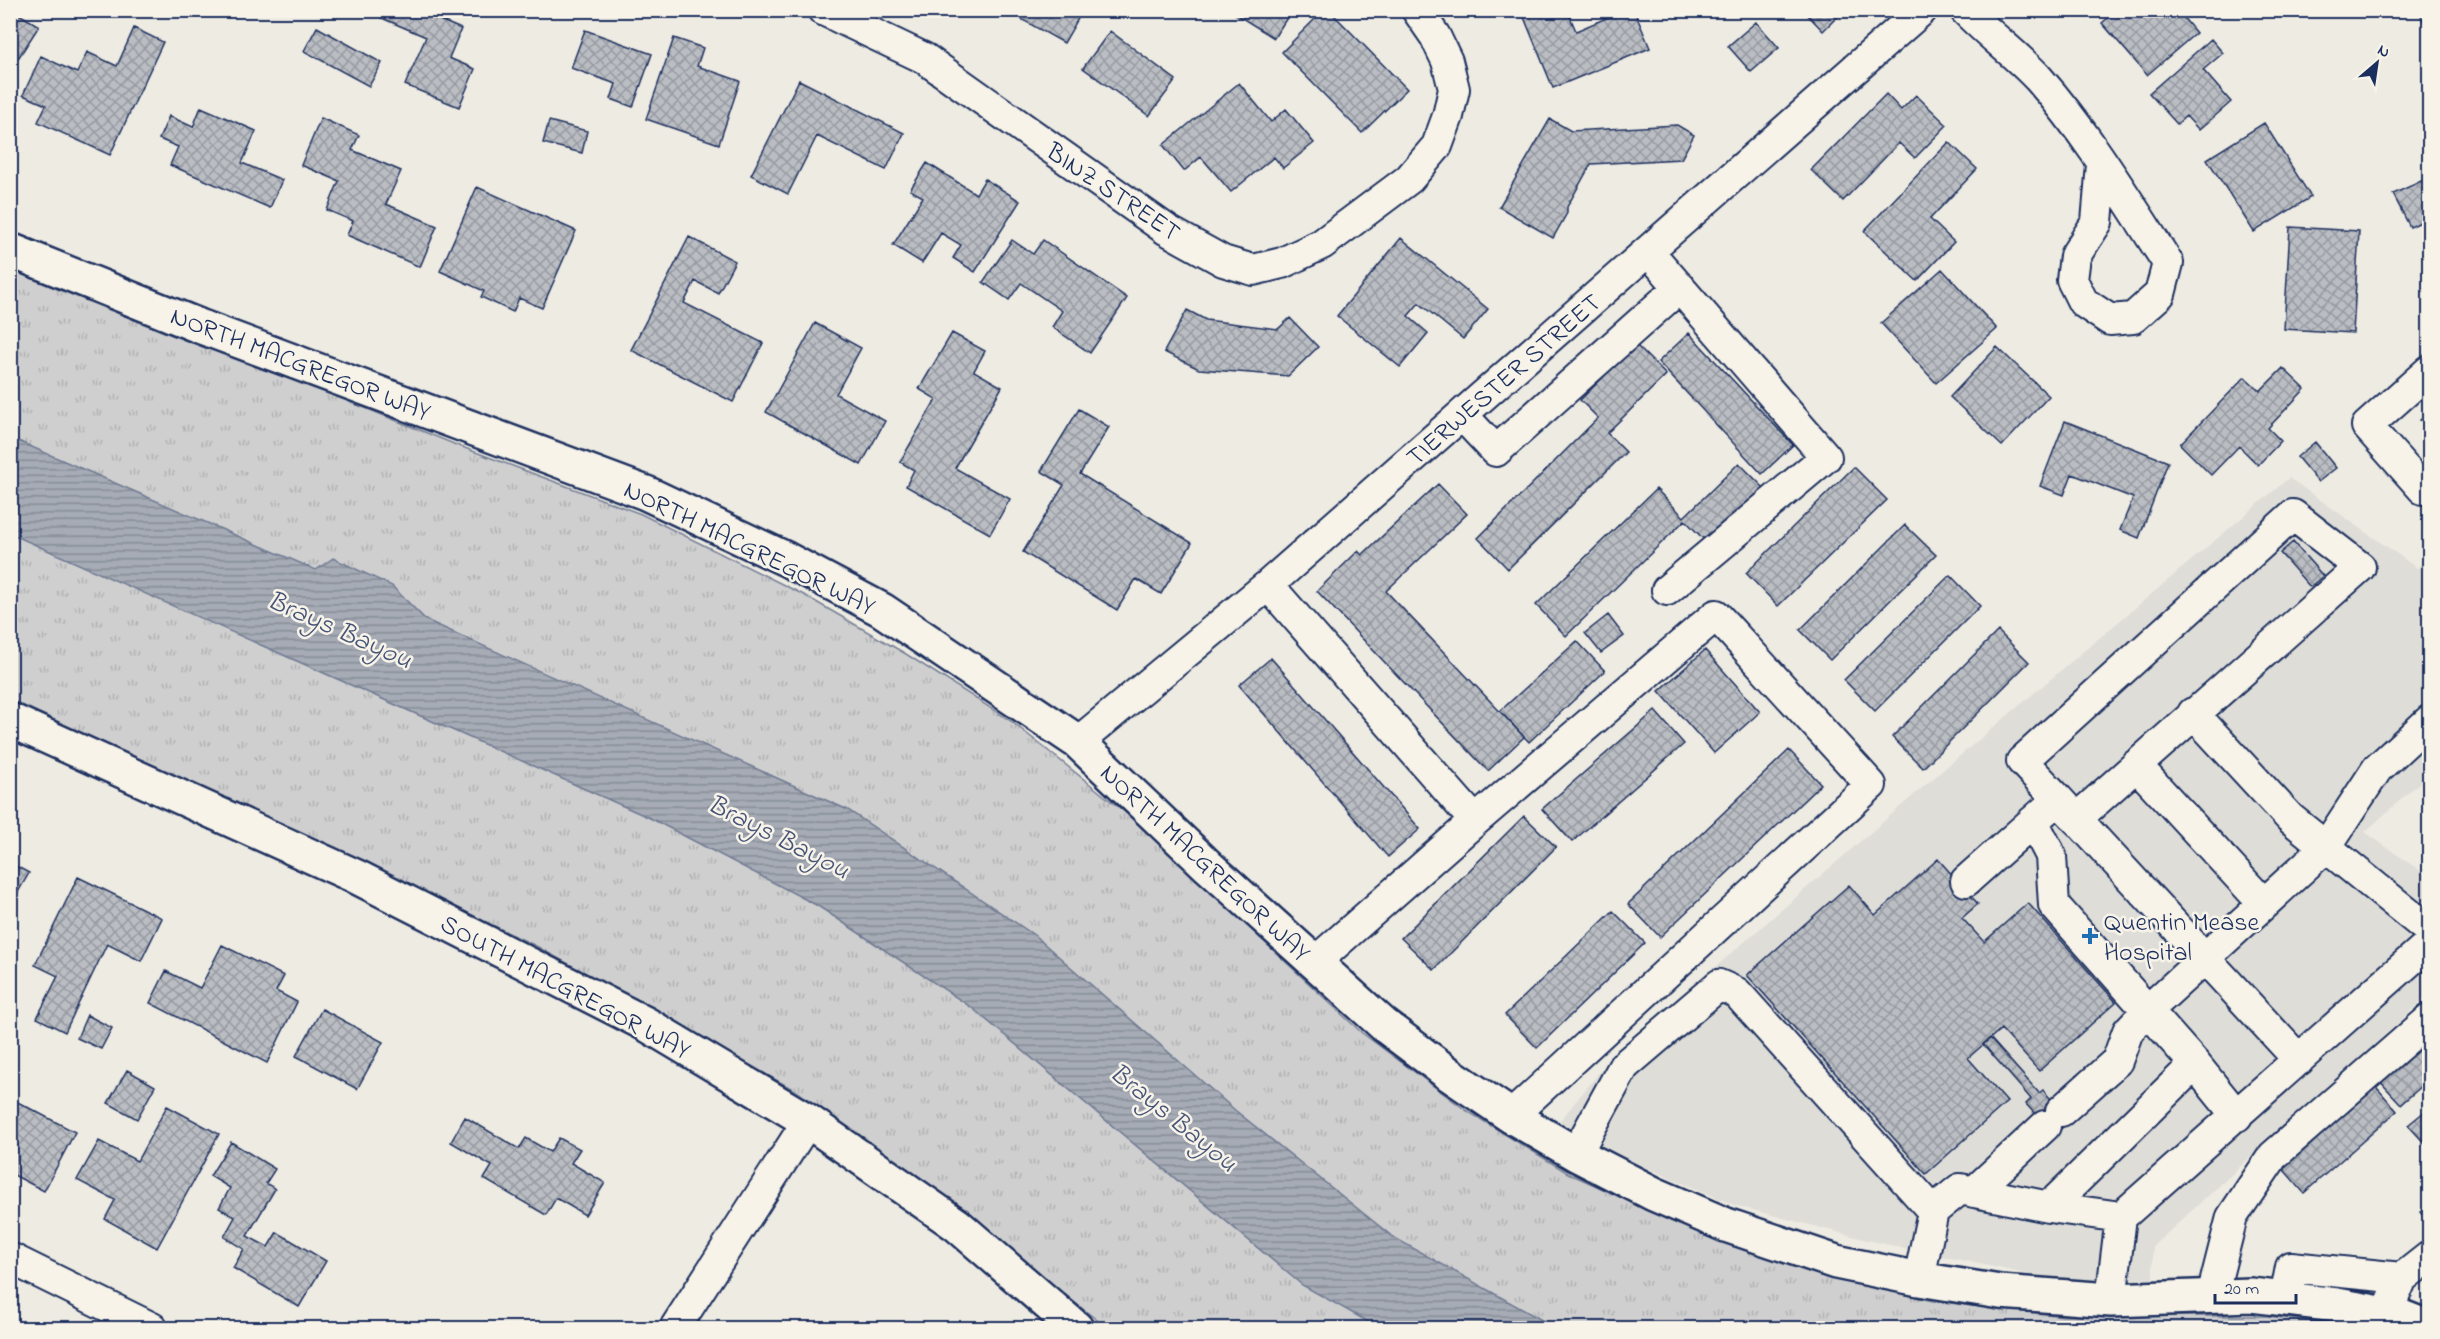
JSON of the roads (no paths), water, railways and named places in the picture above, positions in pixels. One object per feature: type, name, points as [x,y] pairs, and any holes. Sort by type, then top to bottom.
[{"type":"main road","name":"NORTH MACGREGOR WAY","points":[[10,250],[199,326],[646,493],[786,559],[882,610],[1078,742],[1208,866],[1384,1025],[1449,1074],[1511,1116],[1576,1154],[1654,1194],[1726,1225],[1836,1262],[1919,1279],[2000,1292],[2111,1300],[2251,1295],[2337,1305],[2402,1317],[2430,1328]]},
{"type":"main road","name":"SOUTH MACGREGOR WAY","points":[[10,720],[357,878],[646,1024],[808,1121],[957,1225],[1076,1329]]},
{"type":"street","name":"BINZ STREET","points":[[823,10],[924,58],[1167,230],[1223,261],[1253,270],[1282,263],[1322,244],[1409,179],[1437,146],[1449,116],[1454,89],[1447,61],[1435,36],[1417,10]]},
{"type":"street","name":"TIERWESTER STREET","points":[[1078,742],[1268,585],[1922,10]]},
{"type":"street","points":[[1965,10],[2038,78],[2125,194],[2168,263],[2160,294],[2133,318],[2110,320],[2083,302],[2072,280],[2075,256],[2097,222],[2102,164]]},
{"type":"street","points":[[1648,251],[1826,458],[1667,590]]},
{"type":"street","points":[[1462,415],[1496,451],[1680,287]]},
{"type":"street","points":[[2423,489],[2367,426],[2430,370]]},
{"type":"street","points":[[1966,880],[2033,821],[2067,809],[2136,765],[2360,567],[2293,515],[2022,760],[2067,809],[2204,959],[2299,1060]]},
{"type":"street","points":[[1268,585],[1475,821]]},
{"type":"street","points":[[1314,963],[1475,821],[1716,615],[1871,785],[1511,1116]]},
{"type":"street","points":[[2193,714],[2290,818],[2430,931]]},
{"type":"street","points":[[1974,1192],[2117,1060],[2128,1031],[2148,1010],[2326,847],[2377,769],[2430,720]]},
{"type":"street","points":[[2136,765],[2264,904]]},
{"type":"street","points":[[2033,821],[2051,856],[2054,905],[2195,1064],[2237,1116]]},
{"type":"street","points":[[2111,1300],[2121,1217],[2430,943]]},
{"type":"street","points":[[1576,1154],[1624,1066],[1719,985],[1737,993],[1933,1211]]},
{"type":"street","points":[[2212,1296],[2232,1217],[2273,1156],[2430,1019]]},
{"type":"street","points":[[2049,1207],[2195,1064]]},
{"type":"street","points":[[675,1329],[808,1121]]},
{"type":"street","points":[[1919,1279],[1933,1211],[1960,1189],[2049,1207],[2121,1217]]},
{"type":"street","points":[[2386,1315],[2402,1278],[2430,1256]]},
{"type":"street","points":[[10,1258],[152,1329]]},
{"type":"street","points":[[2285,1299],[2291,1267],[2402,1278]]},
{"type":"water","name":"Brays Bayou","points":[[11,438],[316,570],[333,558],[392,586],[426,620],[848,810],[1034,935],[1236,1111],[1393,1237],[1556,1328],[1379,1328],[1302,1285],[971,1007],[818,906],[650,818],[11,534]]},
{"type":"place","name":"Quentin Mease Hospital","points":[[2090,936]]}]
